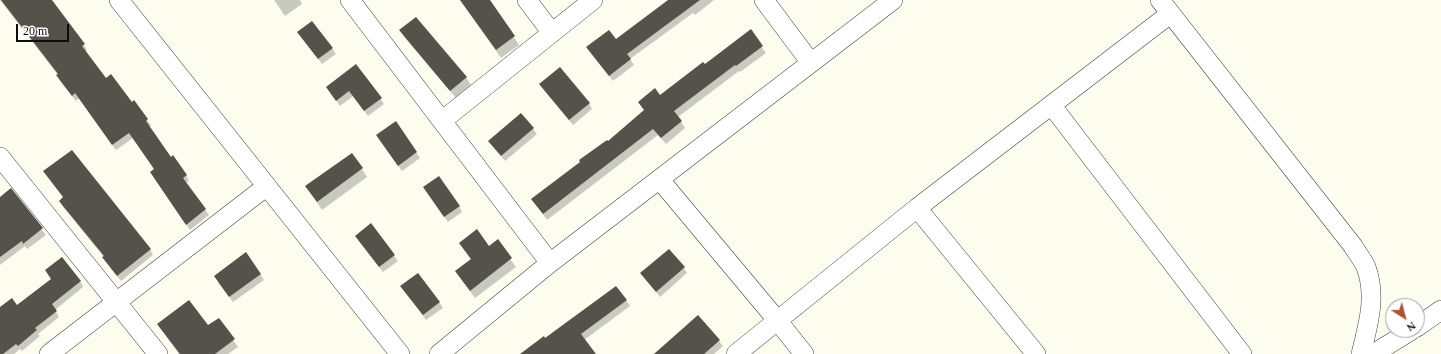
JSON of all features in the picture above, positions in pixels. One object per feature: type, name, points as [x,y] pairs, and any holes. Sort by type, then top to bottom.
[{"type":"street","points":[[119,0],[400,354]]},
{"type":"street","points":[[350,0],[443,120],[550,263]]},
{"type":"street","points":[[527,0],[552,33]]},
{"type":"street","points":[[443,120],[593,0]]},
{"type":"street","points":[[764,0],[811,63]]},
{"type":"street","points":[[439,354],[550,263],[893,0]]},
{"type":"street","points":[[736,354],[917,208],[1052,106],[1165,7],[1353,246],[1366,266],[1372,291],[1371,314],[1361,354]]},
{"type":"street","points":[[1052,106],[1242,354]]},
{"type":"street","points":[[1,161],[158,354]]},
{"type":"street","points":[[660,180],[804,354]]},
{"type":"street","points":[[49,354],[267,186]]},
{"type":"street","points":[[917,208],[1036,354]]},
{"type":"street","points":[[1425,321],[1441,310]]},
{"type":"street","points":[[1373,354],[1399,338]]},
{"type":"building","points":[[1,0],[52,0],[85,44],[82,46],[106,78],[111,74],[132,102],[134,100],[148,119],[146,121],[171,157],[173,155],[187,175],[183,178],[206,209],[186,225],[150,172],[154,169],[129,133],[112,145],[75,93],[72,96],[56,75],[58,74]]},
{"type":"building","points":[[460,0],[490,0],[515,36],[496,50]]},
{"type":"building","points":[[668,0],[700,0],[627,54],[631,59],[609,76],[586,47],[609,30],[616,39]]},
{"type":"building","points":[[416,17],[467,77],[450,91],[399,30]]},
{"type":"building","points":[[312,21],[333,48],[318,59],[297,32]]},
{"type":"building","points":[[751,29],[763,46],[674,111],[682,121],[661,138],[653,129],[543,214],[531,199],[580,162],[579,160],[607,140],[608,141],[644,110],[638,102],[655,88],[660,95],[703,62],[705,64]]},
{"type":"building","points":[[356,64],[382,98],[364,111],[349,91],[336,101],[326,87]]},
{"type":"building","points":[[560,67],[590,103],[569,120],[539,84]]},
{"type":"building","points":[[521,113],[534,128],[501,156],[488,141]]},
{"type":"building","points":[[396,121],[417,152],[398,166],[376,135]]},
{"type":"building","points":[[72,150],[151,249],[117,276],[102,257],[104,256],[59,201],[63,197],[43,171]]},
{"type":"building","points":[[352,153],[363,168],[317,202],[305,186]]},
{"type":"building","points":[[439,176],[460,206],[444,217],[423,187]]},
{"type":"building","points":[[11,188],[43,228],[23,244],[22,241],[0,257],[0,197]]},
{"type":"building","points":[[371,223],[395,255],[379,267],[355,236]]},
{"type":"building","points":[[477,229],[489,246],[498,239],[512,258],[470,291],[455,271],[471,259],[459,243]]},
{"type":"building","points":[[669,249],[685,267],[656,292],[640,273]]},
{"type":"building","points":[[246,252],[261,274],[229,297],[214,276]]},
{"type":"building","points":[[62,257],[81,281],[52,304],[57,311],[35,328],[37,330],[18,346],[16,344],[3,354],[0,354],[0,307],[12,298],[17,305],[51,279],[45,270]]},
{"type":"building","points":[[418,273],[440,302],[423,315],[400,286]]},
{"type":"building","points":[[616,286],[627,300],[581,334],[596,354],[520,354],[544,336],[545,338]]},
{"type":"building","points":[[189,300],[208,325],[219,318],[235,339],[215,354],[180,354],[157,324]]},
{"type":"building","points":[[698,315],[720,340],[704,354],[654,354]]}]
